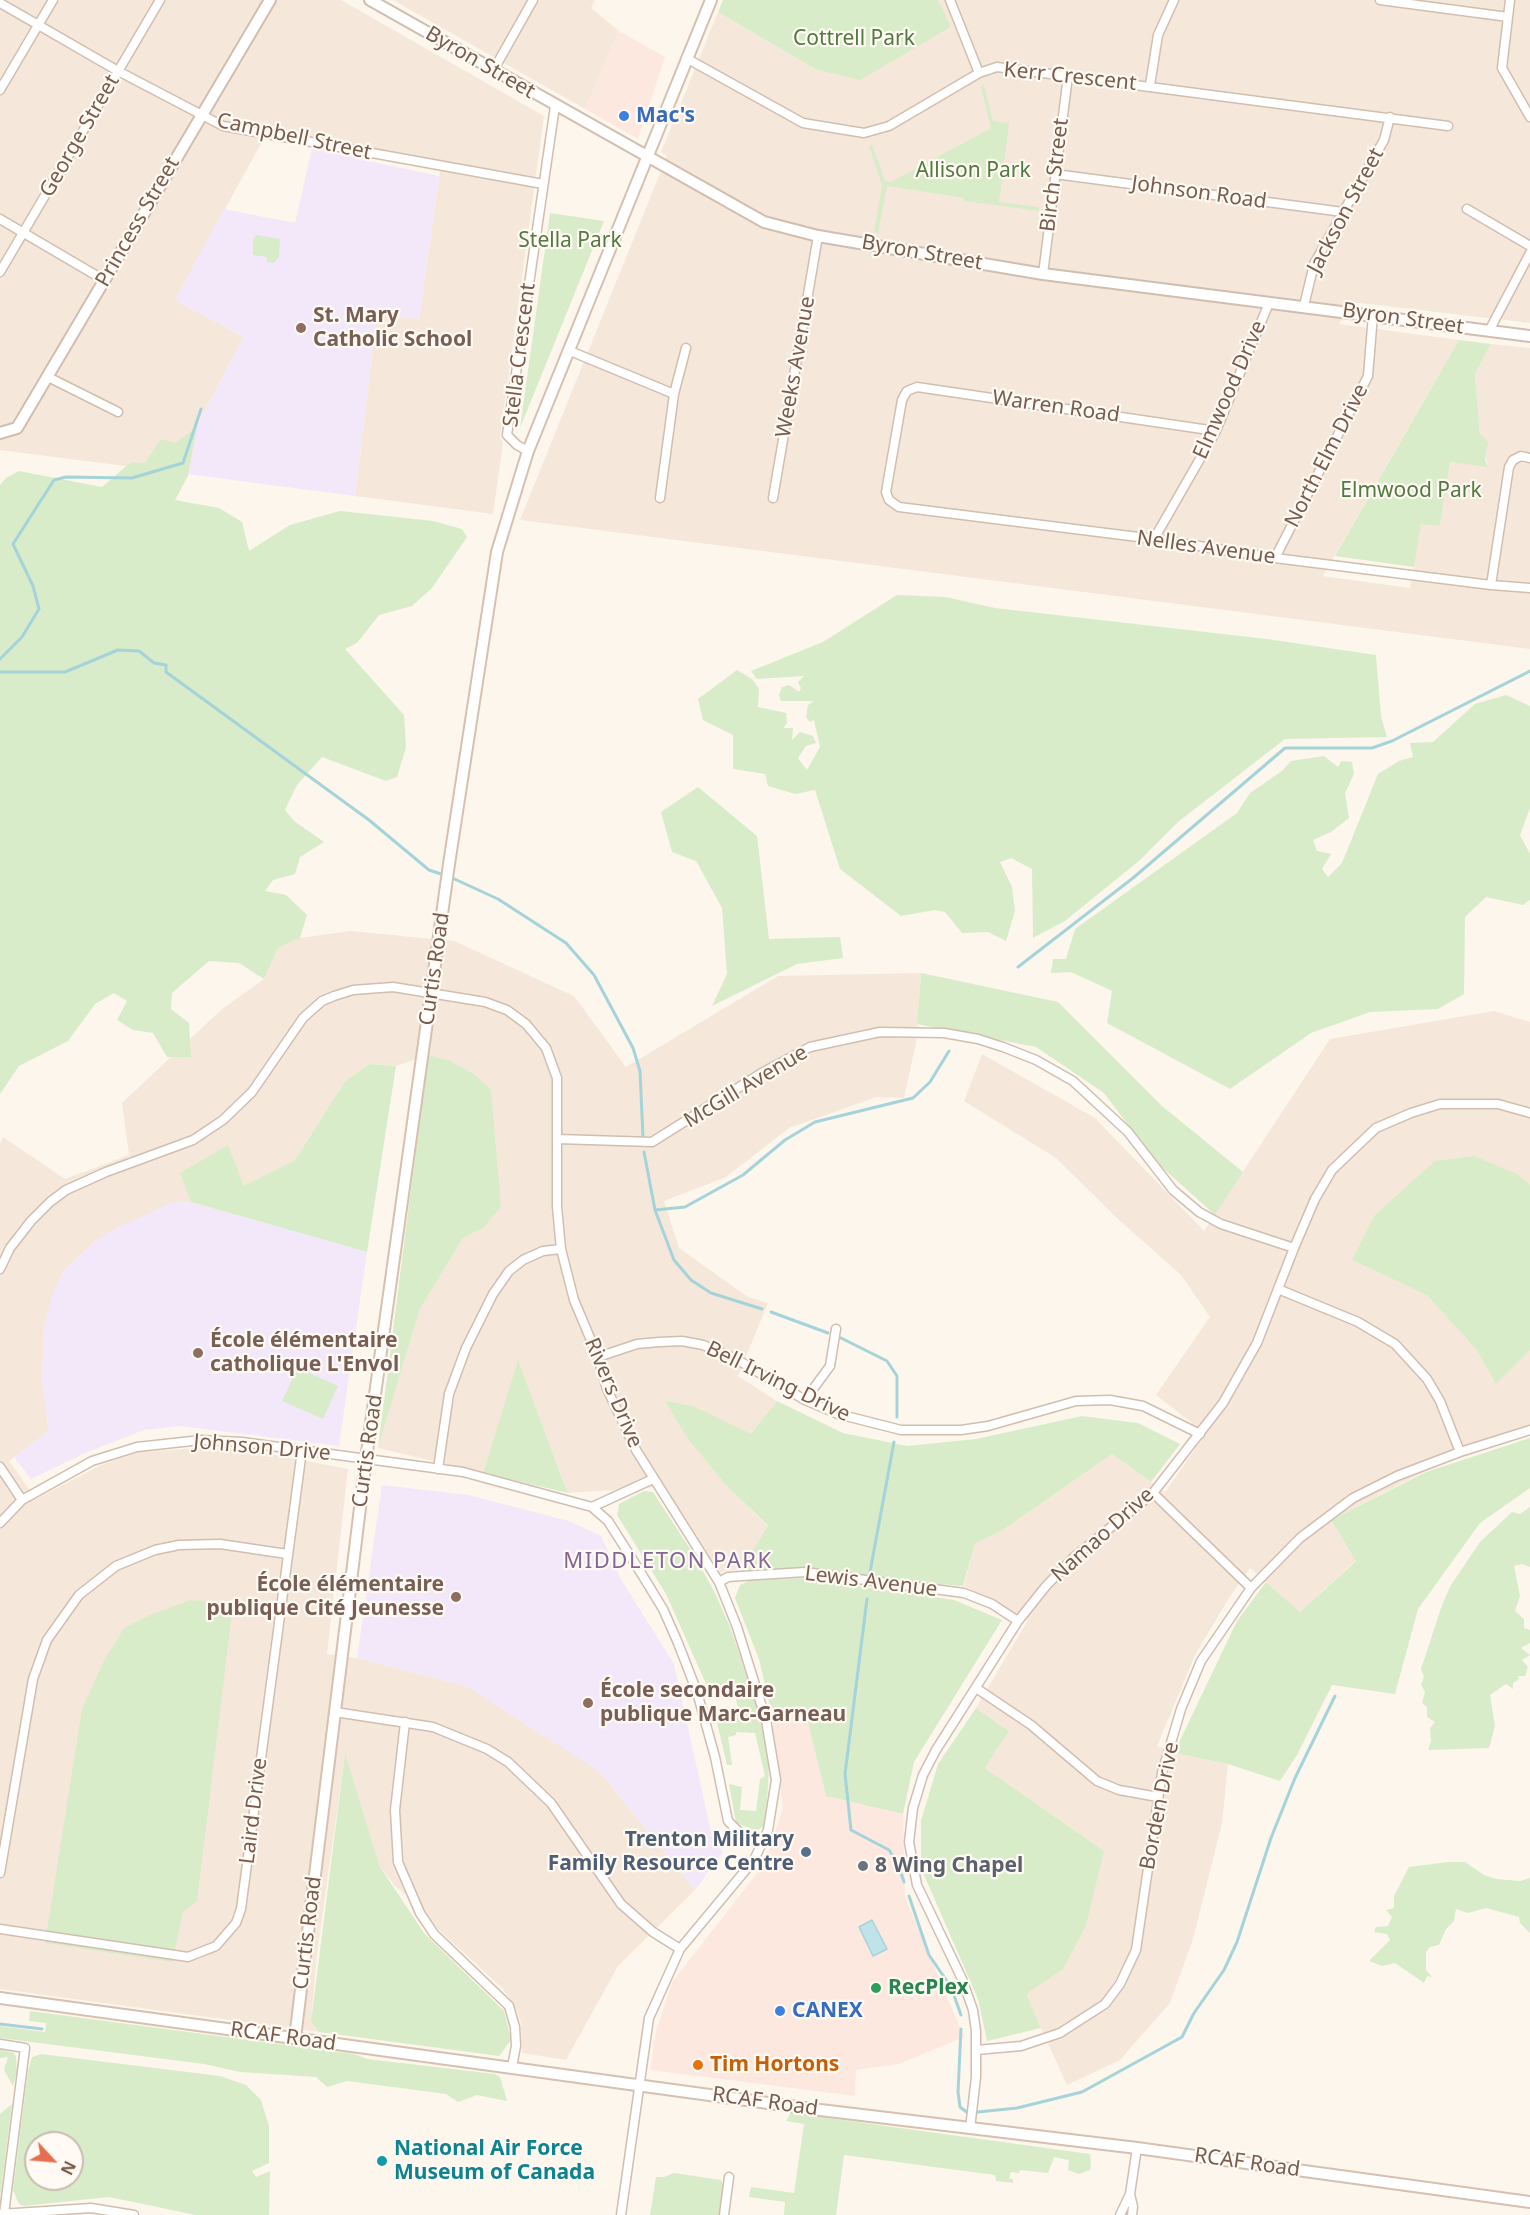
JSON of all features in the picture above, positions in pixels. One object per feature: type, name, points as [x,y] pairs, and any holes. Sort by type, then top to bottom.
[{"type":"main road","name":"Princess Street","points":[[0,434],[17,428],[270,0]]},
{"type":"main road","name":"Byron Street","points":[[370,0],[764,222],[818,236],[1043,274],[1530,336]]},
{"type":"main road","name":"Curtis Road","points":[[295,2038],[366,1459],[449,864],[497,552],[528,452],[711,0]]},
{"type":"main road","name":"RCAF Road","points":[[0,1998],[640,2086],[970,2124],[1530,2202]]},
{"type":"street","points":[[0,90],[53,0]]},
{"type":"street","name":"George Street","points":[[0,272],[160,0]]},
{"type":"street","points":[[493,71],[533,0]]},
{"type":"street","points":[[950,0],[979,73]]},
{"type":"street","points":[[1150,85],[1158,35],[1174,0]]},
{"type":"street","points":[[1380,0],[1508,17]]},
{"type":"street","points":[[1510,0],[1502,68],[1530,117]]},
{"type":"street","name":"Campbell Street","points":[[0,3],[118,71],[200,116],[223,126],[543,184]]},
{"type":"street","name":"Kerr Crescent","points":[[686,58],[803,123],[864,133],[889,126],[979,73],[997,67],[1150,85],[1448,126]]},
{"type":"street","name":"Birch Street","points":[[1043,274],[1068,76]]},
{"type":"street","name":"Stella Crescent","points":[[528,452],[507,435],[555,106]]},
{"type":"street","name":"Jackson Street","points":[[1304,306],[1314,264],[1384,140],[1390,117]]},
{"type":"street","name":"Johnson Road","points":[[1055,174],[1343,212]]},
{"type":"street","points":[[1467,209],[1530,246]]},
{"type":"street","points":[[0,219],[104,280]]},
{"type":"street","name":"Weeks Avenue","points":[[773,498],[818,236]]},
{"type":"street","points":[[1489,331],[1530,253]]},
{"type":"street","name":"Elmwood Drive","points":[[1154,539],[1216,431],[1269,303]]},
{"type":"street","name":"North Elm Drive","points":[[1275,558],[1368,375],[1373,315]]},
{"type":"street","points":[[660,498],[675,394],[686,348]]},
{"type":"street","points":[[570,351],[675,394]]},
{"type":"street","points":[[48,377],[118,412]]},
{"type":"street","name":"Warren Road","points":[[886,497],[885,489],[902,400],[907,391],[917,387],[1216,431]]},
{"type":"street","points":[[1491,585],[1509,467],[1513,460],[1521,456],[1530,458]]},
{"type":"street","name":"Nelles Avenue","points":[[886,497],[899,507],[1154,539],[1275,558],[1530,588]]},
{"type":"street","name":"Rivers Drive","points":[[0,1269],[10,1248],[31,1221],[66,1190],[106,1172],[193,1140],[223,1120],[252,1092],[296,1026],[322,1001],[353,990],[377,987],[432,992],[485,1002],[507,1010],[526,1024],[546,1048],[557,1078],[557,1207],[561,1249],[574,1300],[621,1420],[653,1479],[719,1582],[744,1647],[771,1739],[776,1780],[775,1798],[768,1830],[762,1844],[747,1870],[680,1949],[649,2018],[621,2215]]},
{"type":"street","name":"McGill Avenue","points":[[558,1139],[652,1142],[765,1071],[810,1047],[880,1032],[944,1033],[978,1039],[1004,1047],[1036,1060],[1073,1081],[1128,1132],[1173,1190],[1199,1212],[1221,1224],[1294,1248]]},
{"type":"street","name":"Namao Drive","points":[[970,2124],[976,2050],[973,2010],[917,1885],[909,1842],[913,1808],[936,1750],[1018,1621],[1073,1558],[1153,1493],[1223,1403],[1257,1343],[1294,1248],[1332,1170],[1376,1128],[1440,1104],[1498,1104],[1530,1113]]},
{"type":"street","points":[[438,1469],[449,1394],[466,1348],[494,1294],[510,1271],[523,1260],[543,1251],[561,1249]]},
{"type":"street","points":[[1278,1289],[1358,1323],[1395,1344],[1427,1379],[1440,1401],[1460,1452]]},
{"type":"street","points":[[805,1400],[830,1365],[836,1329]]},
{"type":"street","name":"Bell Irving Drive","points":[[598,1357],[637,1344],[682,1341],[703,1345],[736,1359],[805,1400],[864,1422],[901,1430],[934,1432],[988,1426],[1076,1401],[1110,1400],[1143,1406],[1200,1434]]},
{"type":"street","name":"Borden Drive","points":[[976,2050],[1022,2046],[1060,2033],[1105,2004],[1120,1984],[1136,1950],[1162,1773],[1181,1709],[1202,1661],[1251,1588],[1300,1538],[1353,1498],[1397,1476],[1460,1452],[1530,1430]]},
{"type":"street","name":"Johnson Drive","points":[[0,1523],[22,1500],[71,1470],[109,1454],[137,1447],[201,1440],[303,1450],[480,1476],[592,1507]]},
{"type":"street","name":"Laird Drive","points":[[0,1929],[188,1957],[216,1946],[236,1923],[241,1909],[287,1554],[303,1450]]},
{"type":"street","points":[[0,1467],[22,1500]]},
{"type":"street","points":[[653,1479],[592,1507],[608,1521],[663,1609],[678,1643],[697,1692],[715,1757],[728,1821],[741,1834],[762,1844]]},
{"type":"street","points":[[1153,1493],[1251,1588]]},
{"type":"street","points":[[0,1873],[33,1679],[47,1640],[79,1596],[116,1566],[155,1550],[179,1545],[220,1544],[287,1554]]},
{"type":"street","name":"Lewis Avenue","points":[[719,1582],[735,1576],[805,1572],[964,1593],[992,1604],[1018,1621]]},
{"type":"street","points":[[976,1688],[1031,1725],[1097,1781],[1119,1790],[1158,1797]]},
{"type":"street","points":[[335,1712],[433,1727],[458,1735],[508,1762],[551,1803],[621,1904],[653,1932],[680,1949]]},
{"type":"street","points":[[405,1722],[395,1810],[398,1862],[420,1913],[434,1934],[509,2006],[515,2027],[516,2046],[512,2067]]},
{"type":"street","points":[[0,2044],[25,2048],[2,2214],[91,2208],[117,2210],[134,2215]]},
{"type":"street","points":[[1120,2215],[1130,2194],[1137,2148]]},
{"type":"street","points":[[724,2215],[729,2177]]},
{"type":"street","points":[[1130,2194],[1134,2207],[1132,2215]]},
{"type":"shaded area","points":[[0,0],[341,0],[544,116],[500,438],[503,443],[493,514],[355,496],[377,315],[419,319],[441,163],[269,129],[175,300],[244,337],[172,472],[0,450]]},
{"type":"shaded area","points":[[393,0],[595,0],[591,8],[619,31],[585,109]]},
{"type":"shaded area","points":[[938,0],[1530,0],[1530,323],[1351,302],[1339,324],[1459,340],[1323,576],[1410,588],[1421,523],[1440,526],[1450,462],[1488,466],[1480,434],[1475,374],[1491,344],[1530,348],[1530,649],[520,520],[667,156],[661,152],[718,12],[815,69],[951,28]]},
{"type":"shaded area","points":[[619,31],[665,57],[638,139],[585,109]]},
{"type":"shaded area","name":"St. Mary Catholic School","points":[[312,149],[439,176],[419,319],[377,315],[355,496],[172,472],[244,337],[175,300],[224,209],[295,223]]},
{"type":"shaded area","points":[[350,931],[454,941],[574,996],[626,1067],[778,976],[921,973],[916,1043],[904,1098],[877,1097],[789,1128],[726,1177],[664,1201],[679,1248],[748,1297],[768,1303],[738,1376],[777,1401],[751,1435],[693,1406],[666,1402],[687,1438],[725,1484],[768,1527],[741,1569],[720,1572],[660,1487],[568,1493],[518,1361],[483,1473],[378,1448],[420,1309],[463,1238],[483,1228],[493,1134],[491,1090],[428,1055],[396,1066],[370,1064],[345,1081],[295,1160],[244,1187],[228,1146],[181,1173],[191,1202],[171,1203],[96,1240],[63,1272],[44,1327],[42,1379],[49,1431],[9,1461],[36,1499],[101,1465],[138,1452],[217,1447],[244,1449],[348,1469],[327,1654],[357,1658],[466,1686],[520,1719],[600,1772],[695,1890],[618,1966],[566,2060],[522,2053],[521,2022],[514,2005],[502,1988],[438,1929],[412,1899],[395,1886],[380,1867],[345,1754],[317,1954],[311,2022],[319,2032],[0,1989],[0,1144],[3,1137],[65,1179],[129,1155],[122,1103],[221,1010],[264,979],[278,948],[300,938]]},
{"type":"shaded area","points":[[1494,1011],[1530,1022],[1530,1433],[1466,1450],[1331,1520],[1356,1560],[1300,1612],[1250,1568],[1195,1655],[1157,1746],[1174,1753],[1228,1764],[1222,1823],[1193,1939],[1170,2003],[1120,2060],[1067,2085],[1025,1993],[1104,1851],[985,1768],[1009,1731],[976,1708],[1028,1620],[964,1586],[975,1544],[1003,1530],[1112,1454],[1165,1492],[1206,1434],[1156,1395],[1210,1317],[1181,1275],[1119,1220],[1056,1158],[964,1101],[982,1054],[1095,1118],[1204,1231],[1330,1039]]},
{"type":"shaded area","name":"École élémentaire catholique L'Envol","points":[[191,1202],[367,1252],[339,1446],[180,1426],[144,1430],[85,1453],[31,1479],[14,1457],[49,1431],[42,1379],[44,1327],[53,1292],[63,1272],[96,1240],[117,1228],[171,1203]]},
{"type":"shaded area","points":[[382,1485],[468,1495],[569,1521],[601,1536],[622,1581],[674,1664],[713,1841],[723,1852],[695,1890],[600,1772],[466,1686],[357,1658]]},
{"type":"shaded area","points":[[804,1705],[826,1796],[903,1814],[905,1897],[964,2037],[899,2064],[856,2070],[855,2096],[650,2070],[656,2031],[673,1981],[765,1863],[783,1808],[771,1711]]},
{"type":"green space","name":"Cottrell Park","points":[[723,0],[938,0],[951,27],[860,80],[815,69],[718,12]]},
{"type":"green space","name":"Allison Park","points":[[984,85],[993,121],[1009,123],[999,202],[1039,207],[1039,211],[964,201],[964,198],[887,186],[878,233],[874,232],[882,185],[869,146],[872,144],[885,181],[891,182],[991,128],[981,87]]},
{"type":"green space","name":"Stella Park","points":[[550,213],[604,221],[520,428]]},
{"type":"green space","points":[[256,235],[280,239],[279,257],[274,263],[267,262],[267,257],[253,255],[253,239]]},
{"type":"green space","name":"Elmwood Park","points":[[1459,340],[1491,344],[1475,374],[1480,434],[1488,442],[1485,459],[1488,467],[1450,462],[1440,526],[1421,524],[1414,567],[1335,556]]},
{"type":"green space","points":[[197,427],[188,476],[175,500],[219,508],[242,522],[249,551],[290,525],[340,511],[433,521],[462,529],[467,537],[432,588],[412,606],[379,615],[357,643],[345,649],[404,715],[406,747],[397,777],[386,781],[322,757],[297,785],[285,810],[294,821],[324,842],[300,857],[295,874],[273,880],[265,891],[286,895],[307,915],[300,938],[278,948],[264,979],[239,963],[209,961],[172,993],[171,1009],[189,1023],[191,1057],[167,1057],[153,1033],[133,1030],[117,1020],[127,1001],[114,993],[95,1004],[68,1041],[19,1066],[0,1094],[0,485],[6,478],[19,471],[102,487],[131,462],[145,463],[161,439],[175,443]]},
{"type":"green space","points":[[897,595],[945,597],[995,608],[1267,639],[1376,655],[1381,716],[1387,737],[1285,739],[1178,822],[1140,860],[1065,921],[1033,938],[1032,869],[1011,858],[1000,862],[1012,887],[1015,911],[1006,941],[988,932],[962,933],[945,912],[935,910],[901,916],[840,869],[815,790],[795,794],[768,786],[765,774],[733,769],[733,735],[703,720],[698,699],[737,670],[752,679],[759,689],[758,707],[786,713],[787,723],[783,728],[793,728],[792,740],[800,732],[813,736],[816,743],[806,746],[798,758],[807,770],[820,747],[814,720],[810,722],[806,717],[808,705],[814,701],[781,701],[779,695],[782,687],[789,685],[799,692],[801,688],[798,682],[804,676],[757,679],[751,671],[823,642]]},
{"type":"green space","points":[[1506,695],[1530,706],[1530,808],[1520,835],[1530,854],[1530,900],[1523,905],[1486,897],[1465,917],[1464,994],[1438,1009],[1370,1012],[1311,1033],[1230,1089],[1107,1023],[1112,991],[1071,972],[1051,973],[1053,959],[1066,959],[1075,929],[1237,813],[1250,793],[1282,771],[1291,761],[1324,756],[1338,767],[1341,761],[1352,762],[1354,774],[1345,793],[1349,818],[1331,832],[1313,840],[1317,851],[1331,854],[1322,869],[1328,877],[1342,863],[1378,774],[1399,761],[1413,757],[1410,743],[1433,742],[1475,704]]},
{"type":"green space","points":[[698,787],[757,836],[769,939],[840,937],[843,958],[797,964],[712,1006],[727,974],[722,908],[696,861],[672,852],[661,812]]},
{"type":"green space","points":[[921,973],[1058,1002],[1162,1106],[1243,1172],[1215,1215],[1156,1162],[1104,1093],[1036,1047],[917,1024]]},
{"type":"green space","points":[[428,1055],[450,1061],[474,1074],[491,1090],[501,1207],[483,1228],[463,1238],[420,1309],[378,1448]]},
{"type":"green space","points":[[370,1064],[396,1066],[367,1252],[191,1202],[180,1173],[228,1145],[244,1186],[295,1160],[345,1081]]},
{"type":"green space","points":[[1474,1156],[1517,1174],[1530,1185],[1530,1350],[1496,1384],[1477,1350],[1427,1295],[1352,1260],[1375,1215],[1435,1161]]},
{"type":"green space","points":[[518,1360],[562,1478],[568,1493],[483,1473]]},
{"type":"green space","points":[[298,1368],[338,1386],[323,1419],[282,1401]]},
{"type":"green space","points":[[665,1401],[693,1406],[751,1434],[777,1401],[843,1433],[907,1446],[976,1439],[1082,1416],[1138,1423],[1180,1444],[1151,1482],[1112,1454],[1003,1530],[975,1544],[963,1586],[741,1569],[768,1526],[725,1484],[687,1438]]},
{"type":"green space","points":[[1530,1438],[1530,1488],[1480,1523],[1418,1609],[1395,1694],[1332,1685],[1297,1755],[1280,1781],[1228,1764],[1174,1753],[1237,1621],[1266,1582],[1300,1612],[1356,1561],[1331,1520],[1426,1472]]},
{"type":"green space","points":[[644,1491],[653,1492],[694,1555],[715,1593],[730,1627],[752,1691],[766,1742],[769,1766],[766,1820],[764,1826],[757,1831],[736,1823],[729,1784],[742,1787],[740,1810],[756,1811],[760,1779],[765,1776],[755,1733],[736,1732],[736,1735],[728,1737],[732,1765],[727,1765],[717,1723],[740,1714],[733,1689],[711,1695],[666,1594],[617,1515],[619,1504]]},
{"type":"green space","points":[[1530,1507],[1530,1567],[1522,1564],[1514,1566],[1520,1596],[1515,1611],[1524,1619],[1524,1628],[1530,1630],[1530,1643],[1521,1648],[1530,1655],[1522,1660],[1528,1667],[1525,1676],[1518,1676],[1519,1679],[1513,1683],[1513,1689],[1506,1684],[1490,1695],[1495,1726],[1489,1748],[1428,1750],[1431,1741],[1430,1728],[1435,1722],[1427,1717],[1427,1707],[1422,1703],[1425,1692],[1421,1685],[1424,1677],[1421,1669],[1442,1605],[1451,1585],[1480,1542],[1512,1512],[1520,1514]]},
{"type":"green space","points":[[802,1578],[954,1600],[1002,1620],[914,1762],[903,1814],[826,1796],[804,1706],[771,1711],[759,1659],[735,1598],[740,1585],[751,1580]]},
{"type":"green space","points":[[191,1600],[233,1604],[197,1901],[183,1912],[172,1962],[45,1943],[82,1709],[103,1663],[124,1628],[152,1614]]},
{"type":"green space","points":[[976,1708],[1009,1731],[985,1768],[1104,1851],[1086,1925],[1063,1969],[1026,1994],[1041,2028],[987,2041],[978,1999],[921,1868],[921,1821],[938,1764]]},
{"type":"green space","points":[[345,1753],[380,1867],[424,1933],[504,2011],[511,2040],[499,2056],[319,2032],[311,2022]]},
{"type":"green space","points":[[1465,1862],[1484,1875],[1496,1879],[1520,1881],[1530,1878],[1530,1933],[1520,1923],[1519,1917],[1486,1908],[1468,1913],[1456,1909],[1454,1921],[1446,1929],[1439,1945],[1430,1947],[1426,1952],[1426,1970],[1432,1977],[1427,1976],[1424,1983],[1395,1963],[1382,1966],[1369,1961],[1390,1940],[1387,1934],[1374,1932],[1376,1927],[1388,1926],[1392,1917],[1386,1910],[1394,1908],[1394,1896],[1409,1867]]},
{"type":"green space","points":[[30,2011],[354,2054],[367,2059],[495,2074],[500,2077],[507,2101],[477,2095],[458,2102],[446,2094],[347,2081],[327,2087],[316,2077],[240,2072],[204,2064],[0,2038],[0,2026],[45,2032],[46,2023],[29,2021]]},
{"type":"green space","points":[[0,2049],[14,2053],[16,2057],[17,2072],[13,2086],[4,2070],[8,2057],[0,2058]]},
{"type":"green space","points":[[41,2054],[220,2076],[246,2085],[261,2100],[269,2126],[269,2163],[252,2171],[256,2177],[270,2171],[269,2215],[196,2215],[109,2197],[24,2206],[19,2204],[13,2190],[28,2071],[32,2057]]},
{"type":"green space","points":[[12,2104],[0,2198],[0,2114]]},
{"type":"green space","points":[[791,2113],[1090,2154],[1090,2170],[1079,2174],[1068,2170],[1069,2160],[1054,2157],[1048,2173],[1020,2170],[1019,2173],[1011,2172],[1009,2179],[1013,2179],[1013,2183],[996,2181],[995,2175],[844,2155],[836,2215],[784,2215],[785,2202],[749,2197],[751,2187],[794,2193],[804,2124],[786,2121]]},
{"type":"green space","points":[[674,2173],[721,2180],[724,2187],[720,2215],[650,2215],[656,2177]]},
{"type":"water","points":[[872,1920],[887,1949],[873,1956],[859,1927]]},
{"type":"waterway","points":[[0,659],[22,637],[39,609],[33,586],[13,544],[54,480],[66,477],[132,478],[183,463],[201,409]]},
{"type":"waterway","points":[[0,672],[65,672],[118,650],[139,651],[154,663],[166,665],[166,672],[369,820],[429,870],[444,875]]},
{"type":"waterway","points":[[1018,967],[1133,878],[1285,748],[1372,748],[1392,741],[1530,671]]},
{"type":"waterway","points":[[450,877],[498,899],[566,943],[594,975],[633,1048],[640,1071],[643,1137]]},
{"type":"waterway","points":[[655,1210],[685,1207],[743,1175],[785,1140],[815,1122],[913,1098],[930,1082],[949,1051]]},
{"type":"waterway","points":[[644,1152],[655,1210],[674,1260],[691,1280],[711,1293],[762,1309]]},
{"type":"waterway","points":[[771,1312],[828,1333]]},
{"type":"waterway","points":[[841,1338],[887,1361],[897,1376],[897,1417]]},
{"type":"waterway","points":[[870,1572],[894,1442]]},
{"type":"waterway","points":[[867,1599],[845,1774],[851,1830],[889,1850],[898,1864],[904,1882]]},
{"type":"waterway","points":[[961,2029],[958,2092],[960,2107],[968,2113],[1017,2108],[1082,2092],[1182,2037],[1194,2013],[1224,1970],[1237,1942],[1271,1838],[1295,1778],[1335,1696]]},
{"type":"waterway","points":[[909,1896],[929,1955],[951,1987],[961,2015]]},
{"type":"waterway","points":[[0,2024],[42,2029]]},
{"type":"place","name":"Mac's","points":[[624,116]]},
{"type":"place","name":"St. Mary Catholic School","points":[[301,328]]},
{"type":"place","name":"École élémentaire catholique L'Envol","points":[[198,1353]]},
{"type":"place","name":"École élémentaire publique Cité Jeunesse","points":[[456,1597]]},
{"type":"place","name":"École secondaire publique Marc-Garneau","points":[[588,1703]]},
{"type":"place","name":"Trenton Military Family Resource Centre","points":[[806,1852]]},
{"type":"place","name":"8 Wing Chapel","points":[[863,1866]]},
{"type":"place","name":"RecPlex","points":[[876,1988]]},
{"type":"place","name":"CANEX","points":[[780,2011]]},
{"type":"place","name":"Tim Hortons","points":[[698,2065]]},
{"type":"place","name":"National Air Force Museum of Canada","points":[[382,2161]]},
{"type":"district","name":"MIDDLETON PARK","points":[[668,1562]]}]
